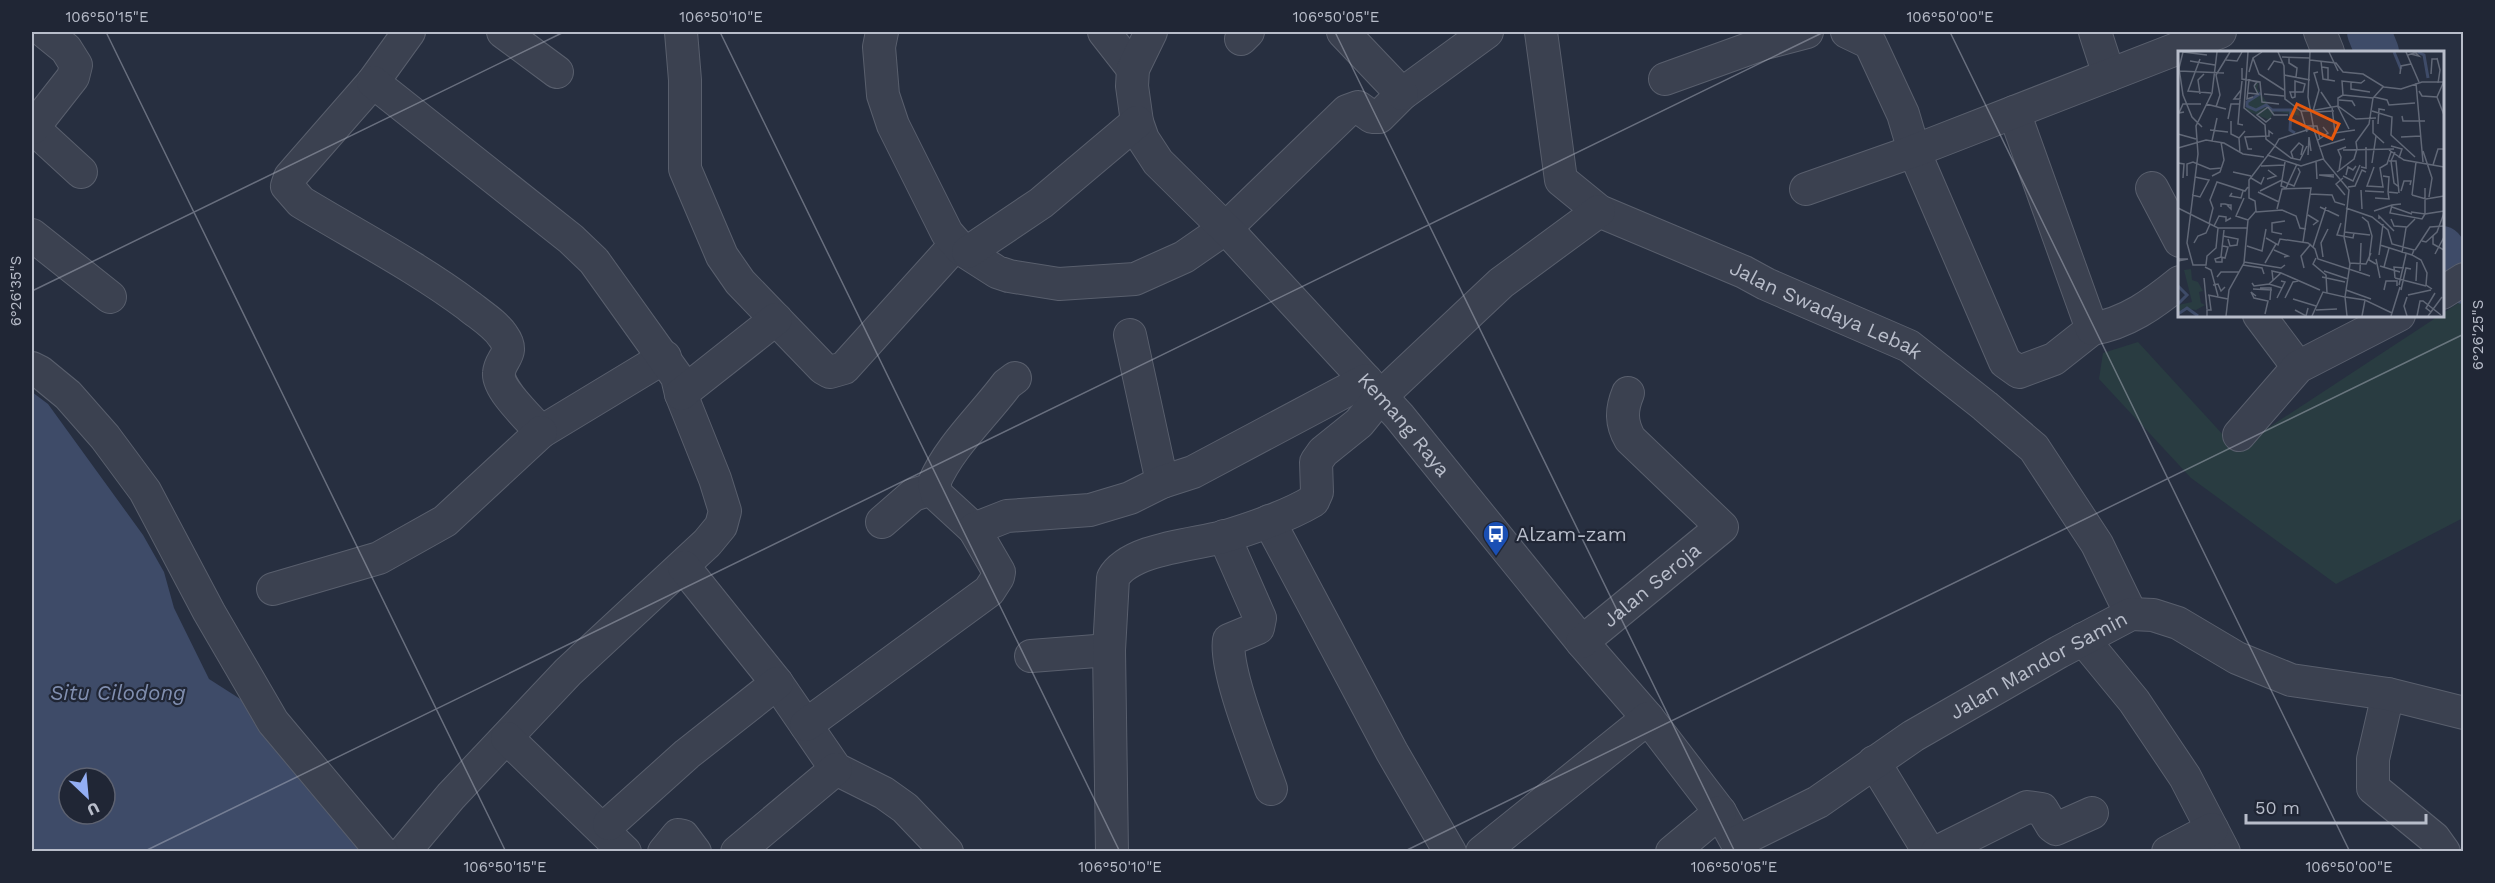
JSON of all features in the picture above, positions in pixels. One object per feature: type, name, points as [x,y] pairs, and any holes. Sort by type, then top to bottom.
[{"type":"street","points":[[45,32],[66,49],[76,64],[73,77],[32,127],[81,172]]},
{"type":"street","points":[[409,32],[373,82],[290,177],[287,186],[301,202],[449,291],[502,333],[509,344],[499,373],[500,382],[541,432]]},
{"type":"street","points":[[503,32],[557,72]]},
{"type":"street","points":[[681,32],[685,80],[685,169],[722,256],[740,282],[823,368],[830,372],[844,368],[962,248],[1041,203],[1137,122]]},
{"type":"street","points":[[882,32],[879,47],[882,84],[893,124],[935,210],[962,248],[997,272],[1059,284],[1135,279],[1184,257],[1226,228],[1347,111],[1358,107],[1372,117],[1379,117],[1402,94],[1487,32]]},
{"type":"street","points":[[1104,32],[1133,69]]},
{"type":"street","name":"Kemang Raya","points":[[1151,32],[1133,69],[1132,86],[1137,122],[1143,139],[1158,162],[1226,228],[1374,388],[1582,642],[1648,718],[1720,812],[1739,847]]},
{"type":"street","points":[[1343,32],[1402,94]]},
{"type":"street","name":"Jalan Swadaya Lebak","points":[[1541,32],[1559,177],[1599,211],[1744,272],[1766,284],[1909,346],[2034,448],[2097,544],[2131,614]]},
{"type":"street","points":[[1665,79],[1765,43],[1807,32]]},
{"type":"street","points":[[1846,32],[1870,43],[1903,114],[1914,151],[2005,362],[2019,372],[2054,359],[2092,329],[2114,325],[2133,315],[2178,283]]},
{"type":"street","points":[[2095,32],[2109,75]]},
{"type":"street","points":[[1806,189],[1914,151],[2220,32]]},
{"type":"street","points":[[2320,32],[2328,51]]},
{"type":"street","points":[[373,82],[571,239],[594,261],[677,377],[681,394],[715,478],[725,511],[721,526],[684,567],[568,672],[451,796],[404,852]]},
{"type":"street","points":[[2014,112],[2092,329]]},
{"type":"street","points":[[2152,188],[2178,237]]},
{"type":"street","points":[[974,529],[1007,516],[1089,510],[1130,498],[1162,482],[1193,472],[1374,388],[1501,283],[1599,211]]},
{"type":"street","points":[[32,235],[110,297]]},
{"type":"street","points":[[2260,316],[2298,367]]},
{"type":"street","points":[[2239,435],[2298,367],[2397,316]]},
{"type":"street","points":[[681,394],[776,319]]},
{"type":"street","points":[[1130,335],[1162,482]]},
{"type":"street","points":[[273,590],[379,558],[428,532],[445,521],[541,432],[664,357]]},
{"type":"street","points":[[32,368],[68,395],[105,437],[145,490],[209,612],[273,722],[382,852]]},
{"type":"street","points":[[806,725],[989,591],[998,577],[999,572],[974,529],[947,506],[937,495],[935,488],[937,477],[948,458],[1007,384],[1015,378]]},
{"type":"street","points":[[1113,852],[1109,650],[1113,578],[1127,563],[1152,553],[1224,536],[1269,521],[1313,501],[1317,492],[1316,462],[1323,452],[1359,423],[1374,388]]},
{"type":"street","name":"Jalan Seroja","points":[[1582,642],[1722,527],[1630,438],[1624,429],[1622,418],[1623,406],[1628,393]]},
{"type":"street","points":[[882,522],[913,495],[935,488]]},
{"type":"street","points":[[1269,521],[1392,752],[1450,852]]},
{"type":"street","points":[[1224,536],[1260,618],[1258,628],[1229,640],[1228,648],[1234,680],[1271,789]]},
{"type":"street","points":[[684,567],[777,683],[836,769],[884,793],[905,808],[947,852]]},
{"type":"street","name":"Jalan Mandor Samin","points":[[1739,847],[1818,802],[1913,736],[2131,614],[2153,615],[2178,623],[2237,658],[2291,680],[2388,694],[2463,714]]},
{"type":"street","points":[[2083,639],[2134,702],[2185,777],[2218,840],[2168,852]]},
{"type":"street","points":[[1031,656],[1109,650]]},
{"type":"street","points":[[609,824],[687,754],[777,683]]},
{"type":"street","points":[[2388,694],[2373,759],[2373,788],[2434,838],[2444,852]]},
{"type":"street","points":[[1482,852],[1648,718]]},
{"type":"street","points":[[507,738],[625,852]]},
{"type":"street","points":[[1874,762],[1929,852]]},
{"type":"street","points":[[737,852],[836,769]]},
{"type":"street","points":[[1937,852],[2027,807],[2042,809],[2056,829],[2092,813]]},
{"type":"street","points":[[1672,852],[1720,812]]},
{"type":"street","points":[[663,852],[678,835],[683,836],[695,852]]},
{"type":"green space","points":[[2463,300],[2463,518],[2336,584],[2191,478],[2099,379],[2103,353],[2138,342],[2236,449],[2439,316],[2444,316],[2444,312]]},
{"type":"water","name":"Situ Cilodong","points":[[32,392],[48,404],[143,535],[164,572],[174,608],[209,679],[245,702],[343,825],[360,851],[32,851]]},
{"type":"waterway","points":[[2369,32],[2377,51]]},
{"type":"waterway","points":[[2444,251],[2464,282]]},
{"type":"place","name":"Alzam-zam","points":[[1496,557]]}]
